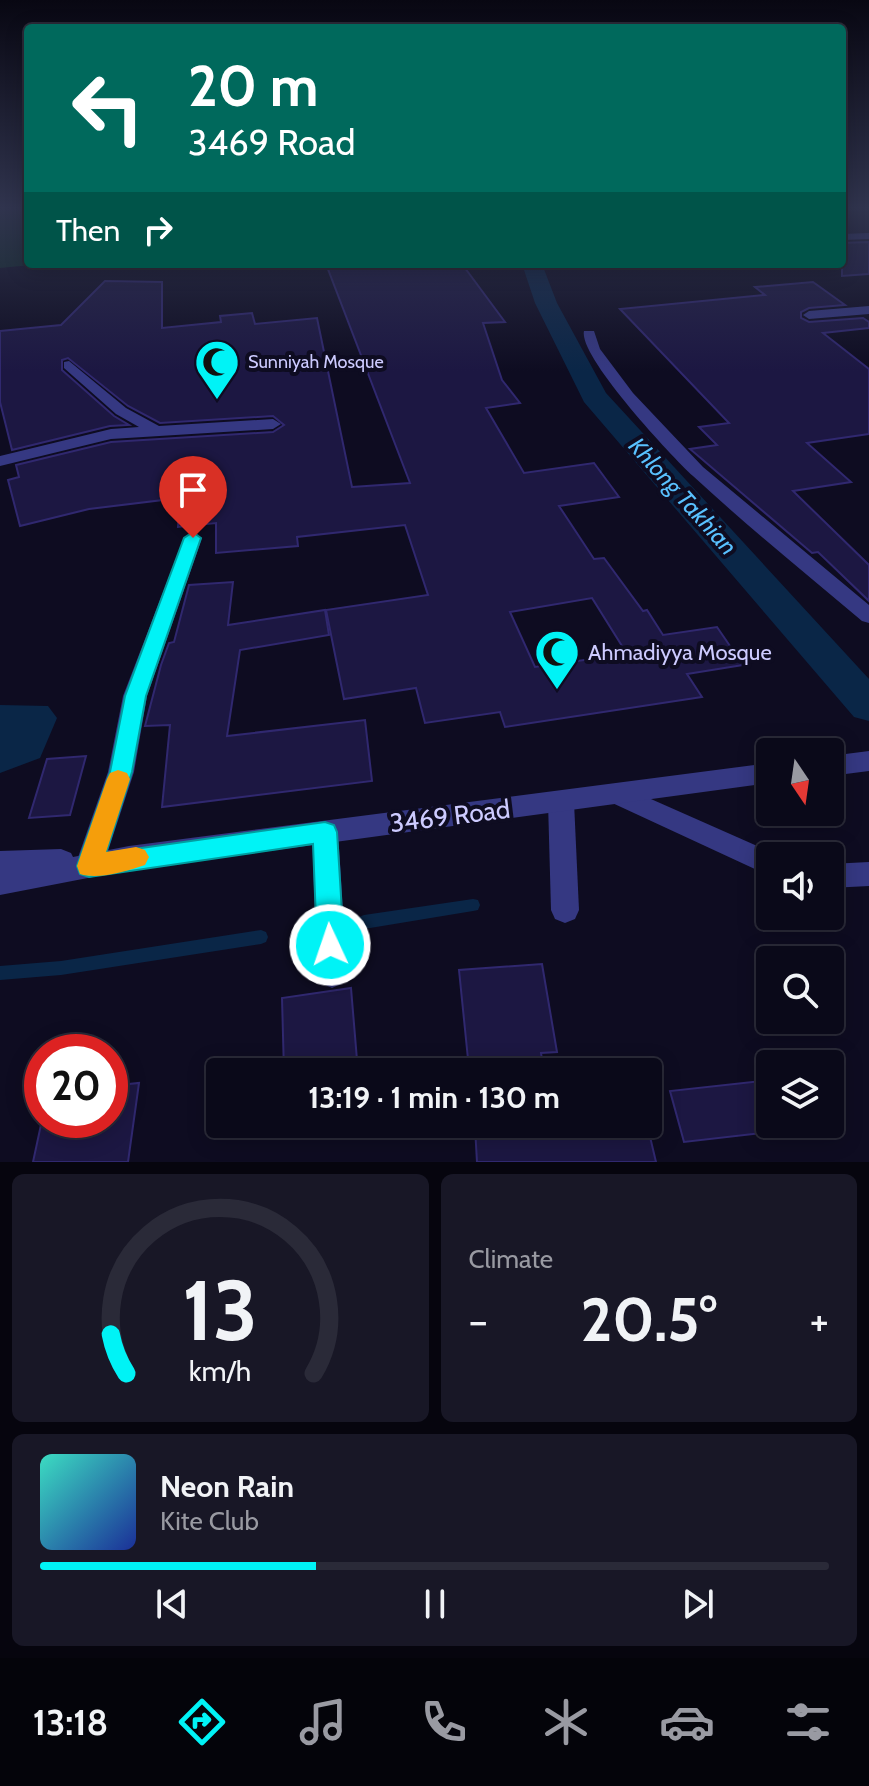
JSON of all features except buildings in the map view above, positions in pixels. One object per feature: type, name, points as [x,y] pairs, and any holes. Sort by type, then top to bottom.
[{"type":"street","points":[[825,298],[847,312]]},
{"type":"street","points":[[809,315],[869,310]]},
{"type":"street","points":[[589,334],[593,349],[628,396],[697,471],[869,616]]},
{"type":"street","points":[[69,365],[121,411],[153,429]]},
{"type":"street","points":[[0,461],[111,434],[153,429],[273,424]]},
{"type":"street","points":[[90,863],[121,772],[135,696],[193,538]]},
{"type":"street","points":[[844,764],[869,761]]},
{"type":"street","name":"3469 Road","points":[[0,883],[90,863],[756,775]]},
{"type":"street","points":[[617,794],[756,858]]},
{"type":"street","points":[[561,802],[565,910]]},
{"type":"street","points":[[325,832],[332,973]]},
{"type":"street","name":"3469 Road","points":[[0,863],[90,863]]},
{"type":"street","points":[[844,875],[869,874]]},
{"type":"green space","points":[[0,262],[24,262],[24,266],[0,268]]},
{"type":"water","points":[[0,705],[48,706],[57,718],[40,758],[0,773]]},
{"type":"waterway","name":"Khlong Takhian","points":[[533,268],[546,303],[594,396],[869,706]]},
{"type":"waterway","points":[[364,922],[473,905]]},
{"type":"waterway","points":[[0,973],[61,968],[261,937]]},
{"type":"slow traffic","points":[[118,779],[89,866],[136,857]]},
{"type":"place","name":"Sunniyah Mosque","points":[[217,401]]},
{"type":"place","name":"Ahmadiyya Mosque","points":[[557,691]]},
{"type":"route","points":[[193,538],[135,696],[121,772],[89,866],[325,832],[330,945]]}]
